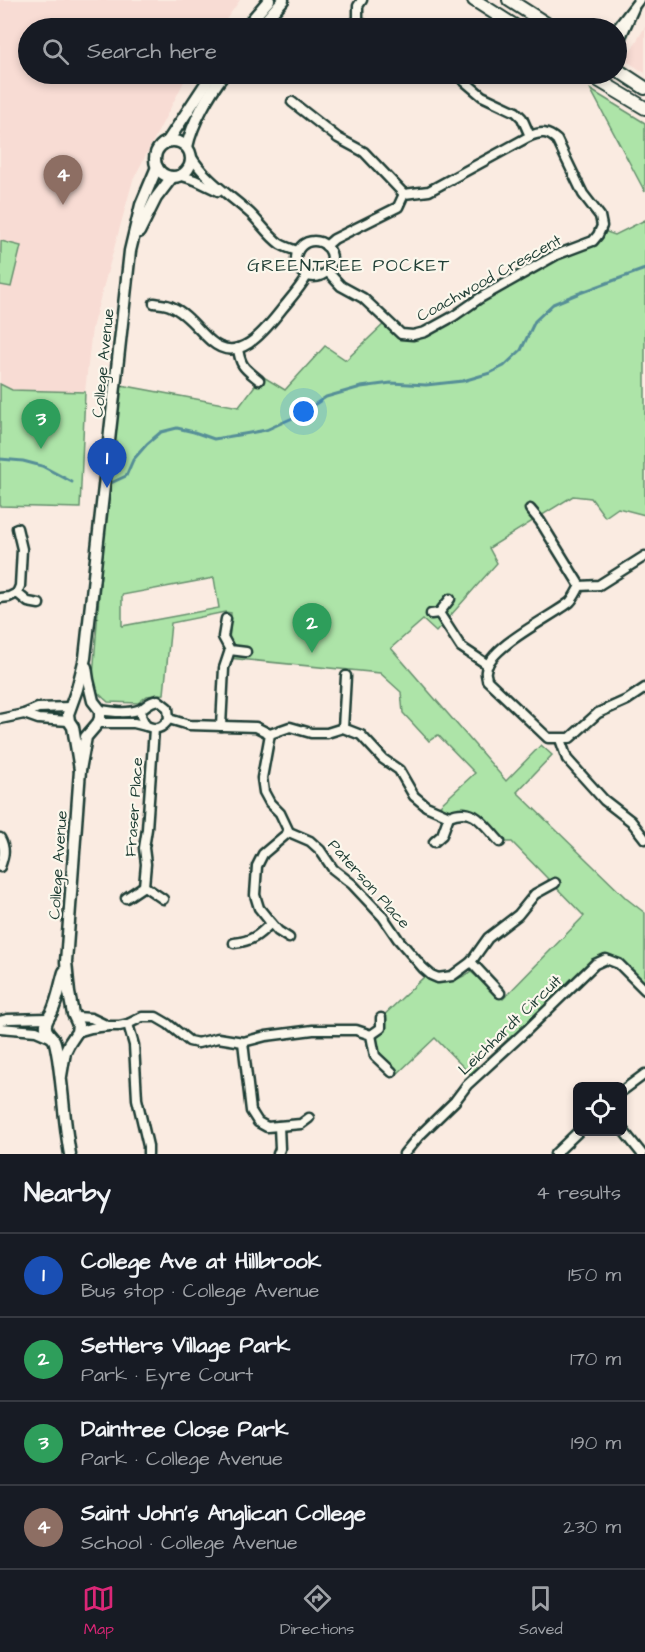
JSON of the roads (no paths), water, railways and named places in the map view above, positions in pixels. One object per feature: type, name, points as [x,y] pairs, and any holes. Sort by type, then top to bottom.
[{"type":"main road","points":[[474,0],[502,18]]},
{"type":"main road","points":[[509,0],[537,18]]},
{"type":"main road","points":[[627,76],[645,88]]},
{"type":"main road","points":[[608,84],[645,108]]},
{"type":"street","points":[[254,18],[269,0]]},
{"type":"street","points":[[268,18],[283,0]]},
{"type":"street","points":[[358,18],[358,6],[362,0]]},
{"type":"street","points":[[626,18],[637,4]]},
{"type":"street","points":[[627,25],[637,4]]},
{"type":"street","name":"College Avenue","points":[[80,770],[68,714],[86,658],[130,251],[141,205],[157,167],[156,153],[159,147],[168,141],[205,84]]},
{"type":"street","name":"College Avenue","points":[[130,251],[156,198],[191,163],[190,134],[216,84]]},
{"type":"street","points":[[404,194],[429,191],[530,136],[522,118],[516,112],[482,96],[468,84]]},
{"type":"street","points":[[292,102],[339,138],[364,152],[404,194]]},
{"type":"street","name":"Coachwood Crescent","points":[[327,272],[341,286],[363,298],[401,334],[413,335],[444,321],[556,255],[593,241],[602,226],[600,216],[583,194],[557,140],[541,131],[530,136]]},
{"type":"street","points":[[168,141],[179,142],[189,152],[198,169],[252,215],[267,233],[282,246],[297,251]]},
{"type":"street","points":[[157,167],[164,174],[195,180],[226,195]]},
{"type":"street","points":[[326,246],[334,239],[398,207],[404,194]]},
{"type":"street","points":[[312,241],[326,246],[330,252],[331,262],[327,272],[316,277],[301,273],[295,259],[297,251],[312,241]]},
{"type":"street","points":[[154,303],[173,307],[198,327],[212,342],[223,348],[238,348],[254,340],[265,329],[307,276]]},
{"type":"street","points":[[238,348],[242,366],[259,380]]},
{"type":"street","points":[[530,509],[540,520],[580,586]]},
{"type":"street","points":[[0,598],[17,593],[20,586],[22,549],[17,528]]},
{"type":"street","points":[[580,586],[599,585],[645,556]]},
{"type":"street","points":[[580,586],[571,601],[522,632],[495,656],[485,672],[488,680],[548,738],[560,739],[570,738],[598,713],[627,700],[645,688]]},
{"type":"street","points":[[17,593],[28,602],[39,604]]},
{"type":"street","points":[[450,599],[435,614],[461,647],[488,665]]},
{"type":"street","points":[[221,726],[224,668],[230,650],[224,637],[226,618]]},
{"type":"street","points":[[230,650],[246,652]]},
{"type":"street","name":"College Avenue","points":[[61,1076],[65,1052],[75,1035],[78,1024],[69,993],[66,963],[80,770],[86,738],[100,718],[88,680],[86,658]]},
{"type":"street","points":[[343,728],[346,676]]},
{"type":"street","points":[[0,719],[24,714],[38,708],[71,706],[77,700],[84,698],[112,712],[130,712],[158,700],[168,708],[169,719],[164,727],[150,727],[134,723],[95,726],[80,730],[71,724],[38,719],[24,714]]},
{"type":"street","points":[[142,708],[141,716],[150,727]]},
{"type":"street","points":[[169,719],[189,725],[256,727],[270,734],[290,728],[311,733],[327,733],[343,728],[361,735],[383,759],[399,770],[414,796],[426,806],[449,816],[459,812],[475,815],[500,842]]},
{"type":"street","name":"Fraser Place","points":[[144,886],[150,727]]},
{"type":"street","points":[[270,734],[262,778],[264,792],[270,803],[280,813],[289,832],[263,854],[257,866],[255,895],[259,908],[278,931],[289,938]]},
{"type":"street","points":[[560,739],[567,759],[604,800],[631,821],[645,839]]},
{"type":"street","points":[[434,842],[442,835],[449,816]]},
{"type":"street","name":"Paterson Place","points":[[289,832],[310,841],[320,850],[333,869],[352,884],[383,917],[423,968],[438,978],[452,976],[471,962],[488,938],[518,915],[535,894],[555,883]]},
{"type":"street","points":[[0,838],[4,846],[0,867]]},
{"type":"street","points":[[126,898],[144,886],[164,899]]},
{"type":"street","points":[[234,943],[247,942],[255,938],[271,923]]},
{"type":"street","name":"Leichhardt Circuit","points":[[404,1154],[455,1101],[467,1085],[595,964],[606,959],[619,964],[645,990]]},
{"type":"street","points":[[471,962],[500,993]]},
{"type":"street","name":"College Avenue","points":[[66,963],[46,1027],[52,1038],[61,1076],[70,1154]]},
{"type":"street","points":[[0,1022],[8,1019],[50,1016],[56,1011],[64,1010],[75,1016],[91,1018],[109,1026]]},
{"type":"street","points":[[0,1028],[36,1031],[63,1042],[75,1035],[109,1026],[128,1024],[142,1017],[156,1017],[189,1041],[198,1043],[218,1038],[243,1042],[266,1036],[312,1030],[356,1030],[371,1035]]},
{"type":"street","points":[[371,1035],[381,1028],[381,1018]]},
{"type":"street","points":[[128,1024],[134,1045],[137,1099],[148,1154]]},
{"type":"street","points":[[371,1035],[375,1056],[392,1072]]},
{"type":"street","points":[[243,1042],[251,1111],[258,1122],[267,1126],[279,1126],[301,1124],[309,1118]]},
{"type":"street","points":[[627,1087],[645,1074]]},
{"type":"street","points":[[278,1154],[280,1149],[279,1126]]},
{"type":"street","points":[[627,1135],[642,1154]]},
{"type":"street","points":[[555,1154],[573,1136]]},
{"type":"waterway","points":[[111,483],[126,476],[133,460],[161,432],[177,428],[214,439],[244,434],[266,430],[297,416],[326,397],[361,387],[391,383],[426,385],[463,381],[490,373],[504,366],[521,350],[535,321],[553,304],[645,269]]},
{"type":"waterway","points":[[0,459],[23,461],[42,466],[72,482]]},
{"type":"place","name":"Saint John's Anglican College","points":[[63,205]]},
{"type":"place","name":"Daintree Close Park","points":[[41,449]]},
{"type":"place","name":"College Ave at Hillbrook","points":[[107,488]]},
{"type":"place","name":"Settlers Village Park","points":[[312,653]]},
{"type":"district","name":"GREENTREE POCKET","points":[[349,265]]}]
